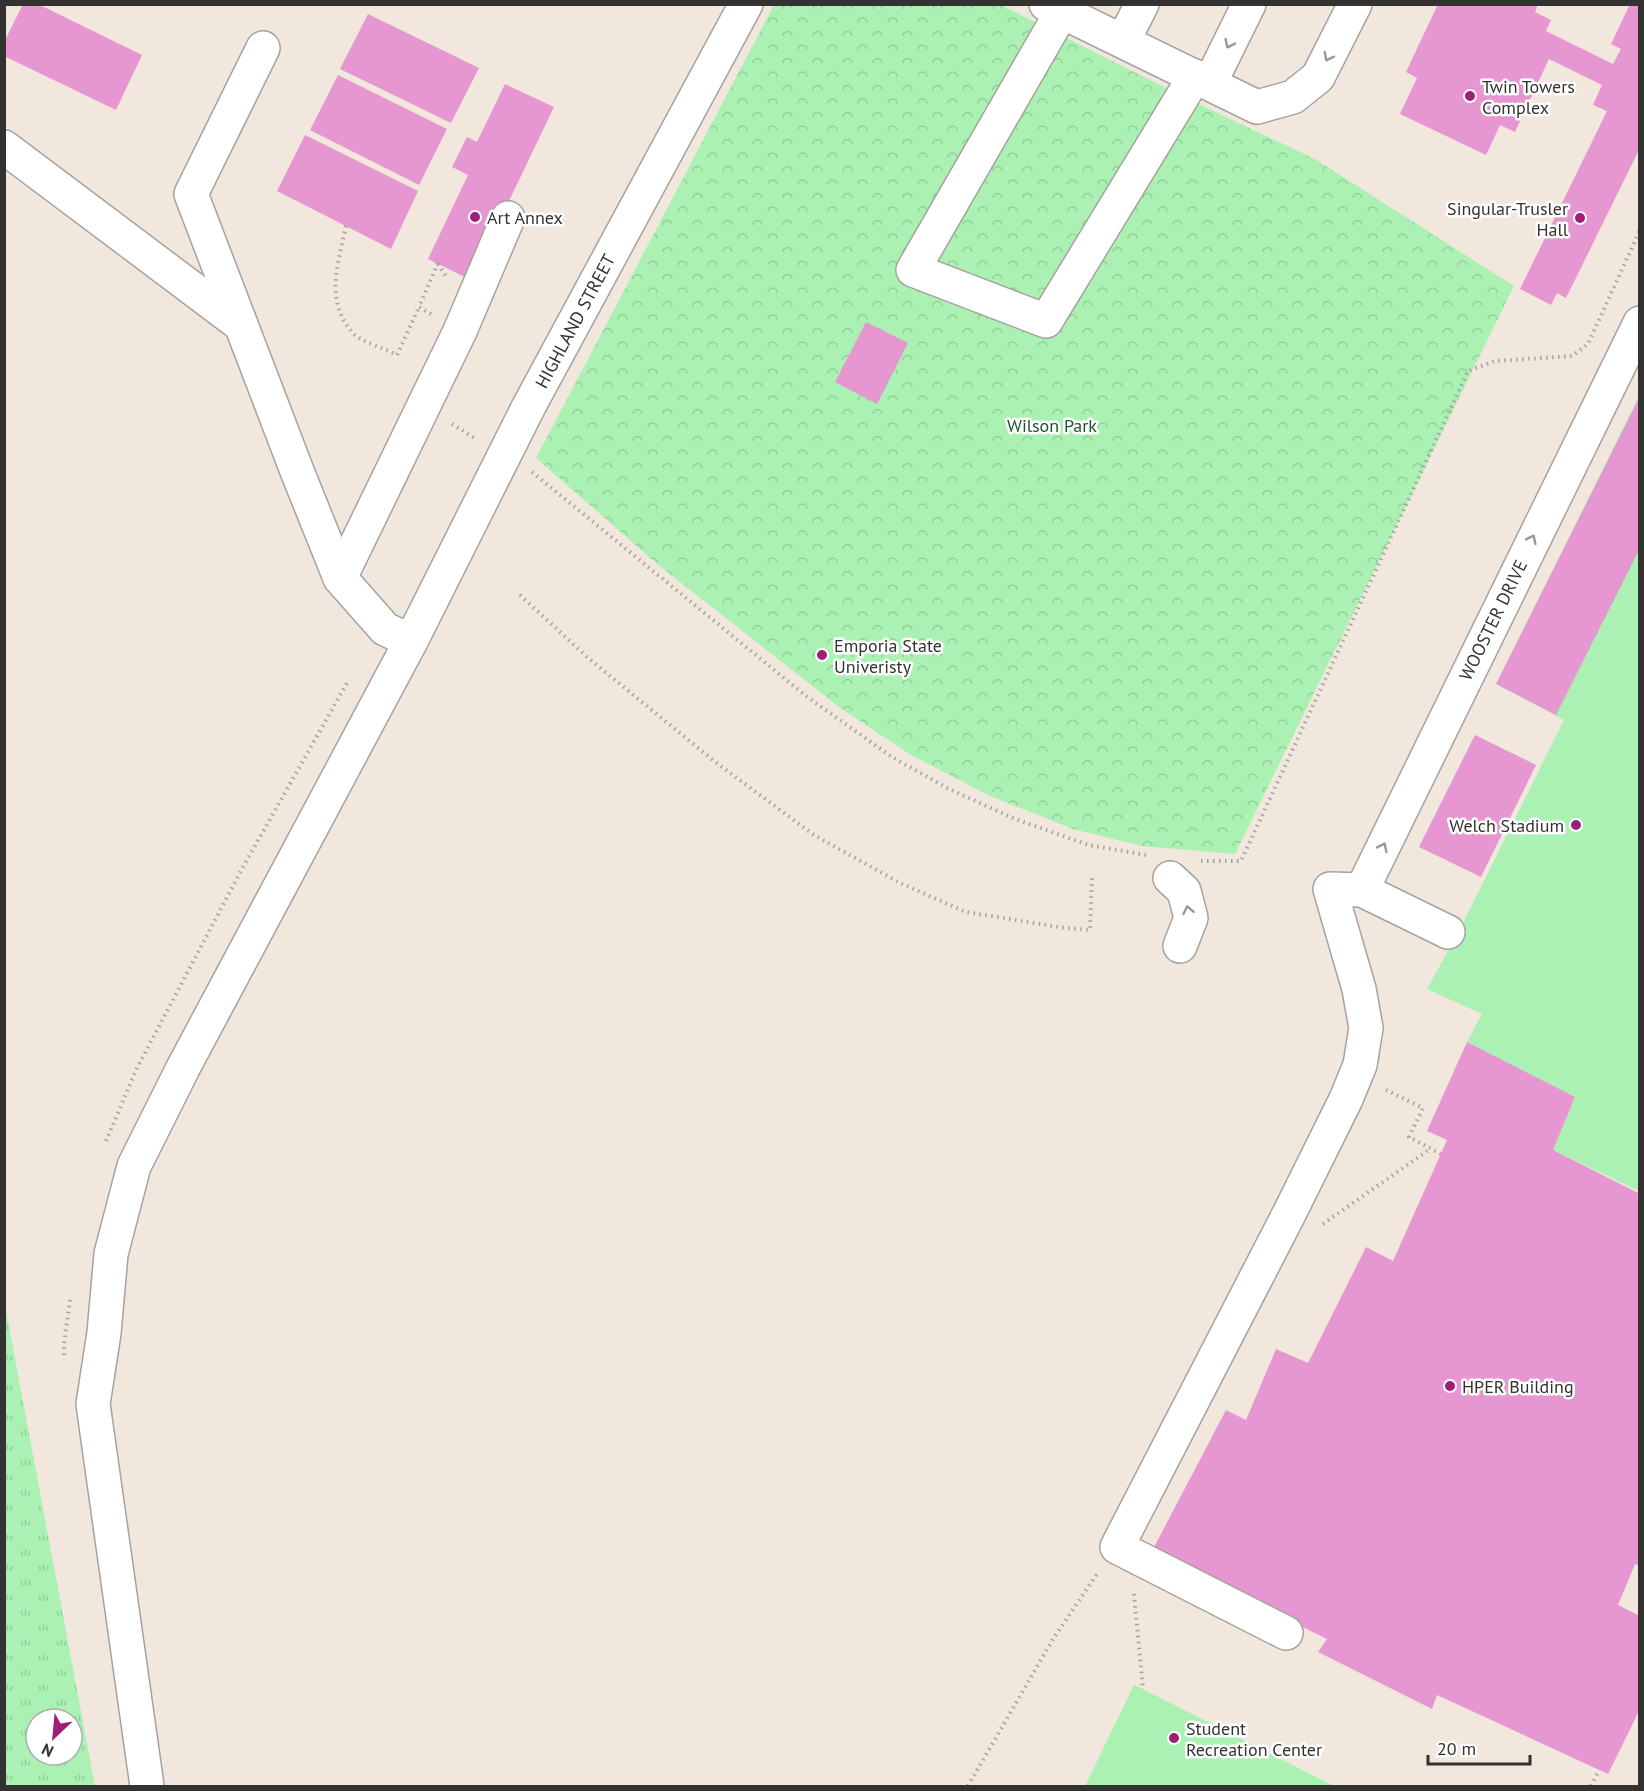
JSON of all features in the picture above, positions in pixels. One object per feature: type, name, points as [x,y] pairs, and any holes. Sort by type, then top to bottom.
[{"type":"street","name":"HIGHLAND STREET","points":[[147,1786],[93,1404],[104,1333],[111,1254],[134,1166],[183,1068],[411,641],[529,405],[746,4]]},
{"type":"street","points":[[1123,41],[1142,4]]},
{"type":"street","points":[[1249,4],[1202,80],[1046,321],[913,270],[1053,9],[1123,41],[1202,80],[1257,106],[1293,97],[1318,77],[1354,4]]},
{"type":"street","points":[[263,48],[191,194],[340,578],[385,629],[411,641]]},
{"type":"street","points":[[4,147],[241,325]]},
{"type":"street","points":[[340,578],[460,331],[508,218]]},
{"type":"street","name":"WOOSTER DRIVE","points":[[1346,889],[1640,323]]},
{"type":"street","points":[[1172,865],[1184,891],[1191,918],[1180,946]]},
{"type":"street","points":[[1346,889],[1448,932]]},
{"type":"street","points":[[1286,1633],[1124,1551],[1346,1100],[1360,1065],[1366,1028],[1346,889]]},
{"type":"path","points":[[346,226],[335,276],[338,310],[355,335],[397,355],[419,307]]},
{"type":"path","points":[[528,469],[806,696],[892,757],[949,789],[1015,819],[1089,845],[1172,865],[1241,861],[1468,371],[1495,361],[1572,356],[1588,344],[1640,230]]},
{"type":"path","points":[[520,595],[587,657],[714,761],[814,835],[900,883],[966,912],[1090,930],[1092,876]]},
{"type":"path","points":[[1356,1075],[1423,1108],[1409,1137],[1441,1154]]},
{"type":"path","points":[[1289,1214],[1315,1230],[1430,1149]]},
{"type":"path","points":[[1124,1551],[1143,1689]]},
{"type":"path","points":[[968,1786],[1053,1639],[1124,1551]]},
{"type":"path","points":[[1591,1786],[1599,1770]]},
{"type":"shaded area","name":"Emporia State Univeristy","points":[[4,5],[1639,5],[1639,1786],[95,1786],[84,1727],[84,1707],[80,1707],[5,1305]]},
{"type":"green space","name":"Wilson Park","points":[[774,5],[1001,5],[1184,97],[1315,159],[1514,286],[1235,854],[1142,846],[1073,829],[990,796],[911,755],[839,707],[656,563],[536,458]]},
{"type":"green space","name":"Welch Stadium","points":[[1639,396],[1639,1191],[1553,1150],[1575,1097],[1467,1042],[1482,1014],[1427,989],[1459,931],[1564,720],[1496,684]]},
{"type":"green space","points":[[4,1305],[80,1707],[24,1707],[24,1767],[84,1767],[84,1727],[95,1786],[5,1786]]},
{"type":"green space","name":"Student Recreation Center","points":[[1134,1685],[1143,1689],[1334,1786],[1085,1786]]},
{"type":"building","points":[[23,4],[38,4],[142,55],[116,110],[4,56],[4,42]]},
{"type":"building","points":[[1438,4],[1538,4],[1535,12],[1551,20],[1546,31],[1613,64],[1621,49],[1611,44],[1630,4],[1640,4],[1640,148],[1566,298],[1557,293],[1551,305],[1520,289],[1607,111],[1593,105],[1602,85],[1549,59],[1515,132],[1500,125],[1486,155],[1400,114],[1417,78],[1406,72]]},
{"type":"building","points":[[368,14],[479,68],[451,123],[340,69]]},
{"type":"building","points":[[338,75],[447,129],[419,185],[310,130]]},
{"type":"building","name":"Art Annex","points":[[505,84],[554,107],[471,280],[428,259],[468,175],[452,167],[467,137],[477,142]]},
{"type":"building","points":[[305,135],[418,191],[391,249],[277,191]]},
{"type":"building","points":[[866,322],[908,343],[877,404],[835,382]]},
{"type":"building","points":[[1640,396],[1640,548],[1556,715],[1496,684]]},
{"type":"building","points":[[1475,735],[1536,765],[1481,877],[1419,847]]},
{"type":"building","name":"HPER Building","points":[[1467,1042],[1575,1097],[1553,1150],[1640,1194],[1640,1566],[1635,1564],[1618,1605],[1640,1616],[1640,1709],[1608,1774],[1437,1695],[1432,1709],[1318,1652],[1327,1639],[1151,1553],[1226,1410],[1246,1420],[1276,1349],[1308,1363],[1366,1247],[1393,1261],[1447,1140],[1427,1131]]},
{"type":"place","name":"Twin Towers Complex","points":[[1470,96]]},
{"type":"place","name":"Art Annex","points":[[475,217]]},
{"type":"place","name":"Singular-Trusler Hall","points":[[1580,218]]},
{"type":"place","name":"Emporia State Univeristy","points":[[822,655]]},
{"type":"place","name":"Welch Stadium","points":[[1576,825]]},
{"type":"place","name":"HPER Building","points":[[1450,1386]]},
{"type":"place","name":"Student Recreation Center","points":[[1174,1738]]}]
